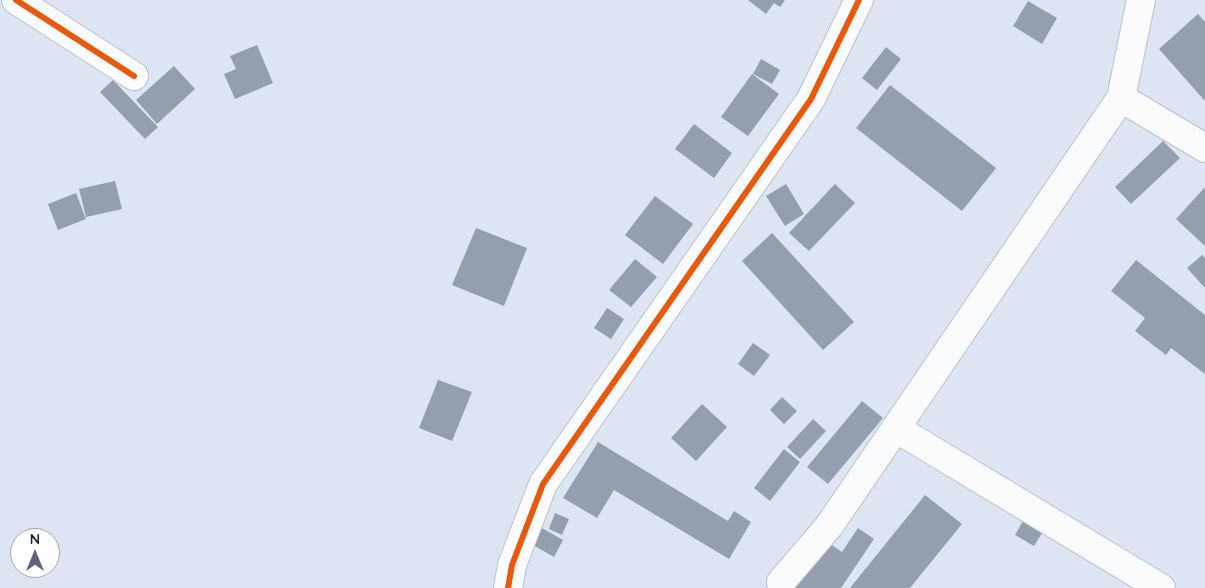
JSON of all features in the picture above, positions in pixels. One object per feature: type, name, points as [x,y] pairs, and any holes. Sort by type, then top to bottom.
[{"type":"street","points":[[16,0],[134,76]]},
{"type":"street","points":[[508,588],[512,565],[543,484],[811,99],[859,0]]},
{"type":"street","points":[[781,582],[829,526],[897,429],[1121,98],[1141,0]]},
{"type":"street","points":[[1121,98],[1205,148]]},
{"type":"street","points":[[897,429],[1161,588]]},
{"type":"building","points":[[748,0],[785,0],[780,7],[774,3],[766,14]]},
{"type":"building","points":[[1028,1],[1057,18],[1042,44],[1013,26]]},
{"type":"building","points":[[1198,14],[1205,22],[1205,101],[1159,49]]},
{"type":"building","points":[[257,45],[273,83],[235,99],[224,74],[236,69],[230,56]]},
{"type":"building","points":[[886,47],[901,59],[877,90],[862,78]]},
{"type":"building","points":[[761,59],[780,70],[772,84],[753,74]]},
{"type":"building","points":[[174,66],[195,89],[157,124],[136,100]]},
{"type":"building","points":[[752,74],[779,94],[748,136],[721,117]]},
{"type":"building","points":[[113,80],[158,127],[145,139],[100,92]]},
{"type":"building","points":[[890,85],[996,168],[962,211],[856,128]]},
{"type":"building","points":[[694,124],[732,153],[714,178],[675,149]]},
{"type":"building","points":[[1163,141],[1180,158],[1131,204],[1115,187]]},
{"type":"building","points":[[115,181],[122,209],[86,217],[79,189]]},
{"type":"building","points":[[786,184],[804,214],[785,226],[766,196]]},
{"type":"building","points":[[835,184],[855,203],[809,251],[789,233]]},
{"type":"building","points":[[1205,187],[1205,246],[1176,219]]},
{"type":"building","points":[[76,193],[86,219],[58,230],[48,204]]},
{"type":"building","points":[[655,196],[693,224],[663,264],[625,235]]},
{"type":"building","points":[[476,228],[527,248],[504,306],[452,285]]},
{"type":"building","points":[[772,233],[854,322],[823,350],[742,261]]},
{"type":"building","points":[[1202,255],[1205,258],[1205,288],[1187,268]]},
{"type":"building","points":[[635,259],[657,277],[631,307],[609,290]]},
{"type":"building","points":[[1136,260],[1205,315],[1205,374],[1171,348],[1166,355],[1135,331],[1145,318],[1111,291]]},
{"type":"building","points":[[607,308],[624,319],[611,339],[594,328]]},
{"type":"building","points":[[753,343],[770,355],[754,376],[738,364]]},
{"type":"building","points":[[438,380],[472,392],[452,441],[419,428]]},
{"type":"building","points":[[782,397],[797,411],[784,424],[770,410]]},
{"type":"building","points":[[862,401],[883,418],[828,484],[807,467]]},
{"type":"building","points":[[702,404],[727,427],[696,461],[671,438]]},
{"type":"building","points":[[813,419],[826,431],[800,459],[787,447]]},
{"type":"building","points":[[598,442],[728,521],[734,511],[751,522],[729,559],[614,490],[597,518],[563,498]]},
{"type":"building","points":[[784,449],[800,462],[770,501],[754,488]]},
{"type":"building","points":[[925,495],[962,524],[910,588],[850,588]]},
{"type":"building","points":[[555,513],[569,519],[562,535],[549,529]]},
{"type":"building","points":[[1023,521],[1042,533],[1034,546],[1015,535]]},
{"type":"building","points":[[542,528],[563,540],[554,557],[533,545]]},
{"type":"building","points":[[858,528],[874,539],[841,588],[795,588],[826,541],[842,552]]},
{"type":"cycle path","points":[[16,0],[134,76]]},
{"type":"cycle path","points":[[508,588],[512,565],[543,484],[811,99],[859,0]]}]
